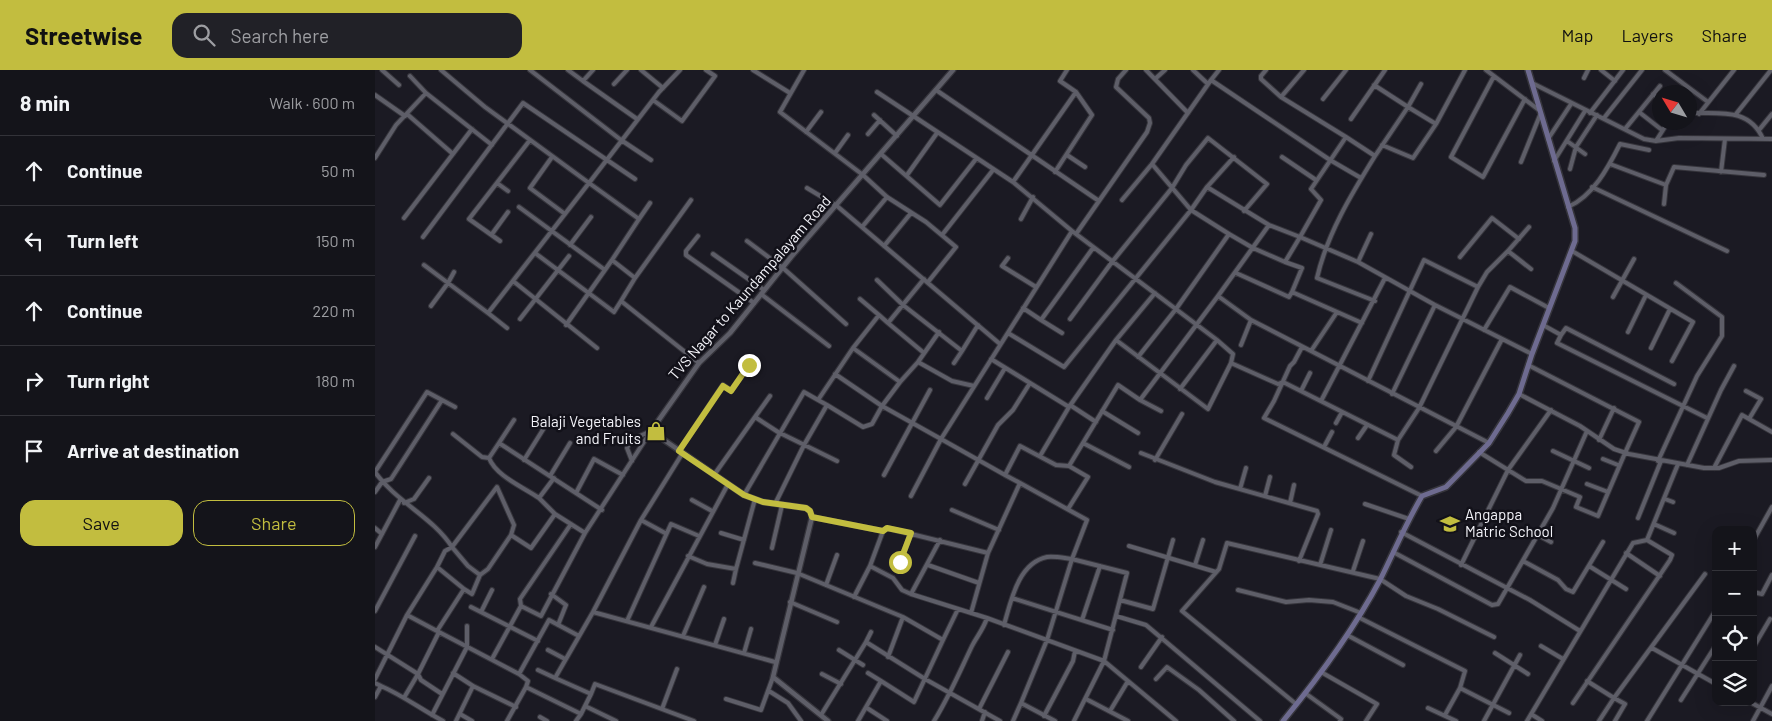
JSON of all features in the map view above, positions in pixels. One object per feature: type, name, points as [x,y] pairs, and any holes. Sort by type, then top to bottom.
[{"type":"main road","points":[[1284,721],[1347,635],[1380,579],[1401,532],[1422,496],[1446,487],[1489,443],[1519,394],[1532,354],[1575,241],[1575,228],[1528,70]]},
{"type":"street","points":[[381,70],[399,85]]},
{"type":"street","points":[[441,70],[508,124],[639,219]]},
{"type":"street","points":[[530,70],[621,140],[651,160]]},
{"type":"street","points":[[568,70],[637,119]]},
{"type":"street","points":[[583,81],[593,70]]},
{"type":"street","points":[[615,84],[627,70]]},
{"type":"street","points":[[641,70],[663,88]]},
{"type":"street","points":[[489,313],[637,119],[680,70]]},
{"type":"street","points":[[653,100],[682,121],[715,76],[706,70]]},
{"type":"street","points":[[753,70],[790,94]]},
{"type":"street","points":[[804,70],[780,112],[863,175],[887,197],[942,235],[956,248],[888,323]]},
{"type":"street","name":"TVS Nagar to Kaundampalayam Road","points":[[651,431],[699,363],[730,332],[953,70]]},
{"type":"street","points":[[1055,172],[1092,115],[1076,92],[1060,81],[1067,70]]},
{"type":"street","points":[[911,496],[941,438],[1036,287],[1147,132],[1150,123],[1149,118],[1116,87],[1118,79],[1126,70]]},
{"type":"street","points":[[1146,70],[1188,113]]},
{"type":"street","points":[[1155,79],[1165,70]]},
{"type":"street","points":[[1193,70],[1330,160],[1361,178]]},
{"type":"street","points":[[1122,200],[1152,164],[1219,70]]},
{"type":"street","points":[[1266,70],[1261,79],[1281,97],[1375,156]]},
{"type":"street","points":[[1281,97],[1304,70]]},
{"type":"street","points":[[1323,99],[1346,70]]},
{"type":"street","points":[[1351,119],[1385,70]]},
{"type":"street","points":[[1383,145],[1413,158],[1436,124],[1465,70]]},
{"type":"street","points":[[1486,70],[1540,112],[1521,162]]},
{"type":"street","points":[[1584,78],[1588,70]]},
{"type":"street","points":[[1601,70],[1615,81]]},
{"type":"street","points":[[1590,113],[1623,70]]},
{"type":"street","points":[[1603,118],[1642,70]]},
{"type":"street","points":[[1665,70],[1708,102]]},
{"type":"street","points":[[1699,114],[1734,70]]},
{"type":"street","points":[[1736,114],[1771,70]]},
{"type":"street","points":[[410,76],[426,93],[492,145]]},
{"type":"street","points":[[1494,76],[1451,157],[1483,177],[1525,99]]},
{"type":"street","points":[[1532,83],[1644,140],[1656,141],[1679,138],[1772,139]]},
{"type":"street","points":[[1375,301],[1317,278],[1326,248],[1361,178],[1421,84]]},
{"type":"street","points":[[1374,85],[1436,124]]},
{"type":"street","points":[[936,90],[1099,201]]},
{"type":"street","points":[[877,92],[1013,182],[1093,248],[1155,293],[1233,354],[1231,363],[1208,409],[1116,340]]},
{"type":"street","points":[[1013,182],[1076,92]]},
{"type":"street","points":[[375,158],[406,115],[426,93]]},
{"type":"street","points":[[375,95],[406,115],[453,154]]},
{"type":"street","points":[[1625,129],[1652,95]]},
{"type":"street","points":[[423,237],[523,103],[635,179]]},
{"type":"street","points":[[1548,139],[1571,104]]},
{"type":"street","points":[[1554,161],[1585,110]]},
{"type":"street","points":[[806,132],[821,112]]},
{"type":"street","points":[[1639,112],[1652,122]]},
{"type":"street","points":[[1699,114],[1736,114],[1759,130],[1763,139]]},
{"type":"street","points":[[1759,130],[1772,114]]},
{"type":"street","points":[[874,115],[897,136]]},
{"type":"street","points":[[1570,169],[1576,147],[1597,115]]},
{"type":"street","points":[[868,134],[880,120]]},
{"type":"street","points":[[404,218],[471,129]]},
{"type":"street","points":[[1656,141],[1662,130]]},
{"type":"street","points":[[907,175],[937,133]]},
{"type":"street","points":[[835,153],[848,135]]},
{"type":"street","points":[[1285,262],[1321,200],[1311,190],[1346,137]]},
{"type":"street","points":[[1070,319],[1112,262],[1172,188],[1186,164],[1208,138],[1267,184],[1245,210]]},
{"type":"street","points":[[1721,172],[1725,139]]},
{"type":"street","points":[[500,241],[469,219],[530,140]]},
{"type":"street","points":[[1567,141],[1585,154]]},
{"type":"street","points":[[1568,207],[1582,200],[1593,187],[1610,164],[1620,144],[1649,150]]},
{"type":"street","points":[[881,154],[940,205],[976,159]]},
{"type":"street","points":[[1067,155],[1085,167]]},
{"type":"street","points":[[553,157],[530,188],[565,214]]},
{"type":"street","points":[[1008,333],[1064,367],[1191,210],[1207,187],[1234,157]]},
{"type":"street","points":[[1282,157],[1316,180]]},
{"type":"street","points":[[1152,164],[1191,210],[1253,248],[1302,268],[1289,297],[1236,273]]},
{"type":"street","points":[[1610,164],[1666,185]]},
{"type":"street","points":[[1664,204],[1666,185],[1674,167],[1764,175]]},
{"type":"street","points":[[942,235],[993,170]]},
{"type":"street","points":[[497,183],[509,191]]},
{"type":"street","points":[[1207,187],[1269,225],[1358,262],[1435,305],[1532,354]]},
{"type":"street","points":[[1593,187],[1727,251]]},
{"type":"street","points":[[807,188],[837,206],[1000,344]]},
{"type":"street","points":[[862,227],[887,197]]},
{"type":"street","points":[[1021,219],[1033,197]]},
{"type":"street","points":[[535,253],[614,312],[635,278],[691,200]]},
{"type":"street","points":[[566,325],[650,203]]},
{"type":"street","points":[[519,207],[605,270]]},
{"type":"street","points":[[492,234],[508,212]]},
{"type":"street","points":[[885,246],[911,213]]},
{"type":"street","points":[[570,245],[591,217]]},
{"type":"street","points":[[1460,257],[1492,218],[1519,239]]},
{"type":"street","points":[[1140,400],[1236,273],[1269,225]]},
{"type":"street","points":[[1411,467],[1394,455],[1398,440],[1419,408],[1461,318],[1487,272],[1529,226]]},
{"type":"street","points":[[1138,357],[1176,309],[1229,234]]},
{"type":"street","points":[[1358,262],[1371,234]]},
{"type":"street","points":[[698,236],[686,251],[686,255],[754,303]]},
{"type":"street","points":[[747,241],[783,268],[846,324]]},
{"type":"street","points":[[1041,320],[1093,248]]},
{"type":"street","points":[[1508,251],[1531,269]]},
{"type":"street","points":[[1572,251],[1693,322],[1672,361]]},
{"type":"street","points":[[713,254],[829,346]]},
{"type":"street","points":[[521,319],[569,256]]},
{"type":"street","points":[[1008,258],[1002,266],[1036,287]]},
{"type":"street","points":[[1613,297],[1634,259]]},
{"type":"street","points":[[611,260],[635,278]]},
{"type":"street","points":[[1368,380],[1411,292],[1424,260],[1478,287]]},
{"type":"street","points":[[425,265],[507,328]]},
{"type":"street","points":[[431,306],[448,283],[453,272]]},
{"type":"street","points":[[1321,401],[1338,365],[1375,301],[1385,278]]},
{"type":"street","points":[[877,280],[903,305],[962,351]]},
{"type":"street","points":[[513,281],[597,348]]},
{"type":"street","points":[[1638,518],[1659,461],[1697,376],[1722,336],[1724,325],[1722,317],[1676,283]]},
{"type":"street","points":[[1485,330],[1510,287],[1549,308]]},
{"type":"street","points":[[1292,292],[1362,323]]},
{"type":"street","points":[[1040,456],[1070,406],[1116,340],[1155,293]]},
{"type":"street","points":[[1628,332],[1646,295]]},
{"type":"street","points":[[1218,296],[1251,320],[1489,443]]},
{"type":"street","points":[[860,299],[924,353]]},
{"type":"street","points":[[621,301],[699,363]]},
{"type":"street","points":[[1392,394],[1435,305]]},
{"type":"street","points":[[1023,308],[1062,334]]},
{"type":"street","points":[[1651,348],[1670,309]]},
{"type":"street","points":[[1311,351],[1337,312]]},
{"type":"street","points":[[817,400],[853,348],[879,315]]},
{"type":"street","points":[[1241,345],[1251,320]]},
{"type":"street","points":[[954,363],[978,325]]},
{"type":"street","points":[[1543,325],[1561,335]]},
{"type":"street","points":[[1674,384],[1566,328],[1557,343],[1683,408],[1707,418]]},
{"type":"street","points":[[744,495],[778,432],[804,392],[863,427],[872,424],[882,406],[918,362],[939,332]]},
{"type":"street","points":[[1436,451],[1456,427],[1502,339]]},
{"type":"street","points":[[1181,389],[1217,340]]},
{"type":"street","points":[[1302,347],[1264,418],[1422,496]]},
{"type":"street","points":[[853,348],[900,382]]},
{"type":"street","points":[[991,360],[1096,422]]},
{"type":"street","points":[[918,362],[952,381],[974,386]]},
{"type":"street","points":[[1231,363],[1278,384],[1283,382],[1398,440]]},
{"type":"street","points":[[555,678],[680,452],[723,386],[731,391],[749,365]]},
{"type":"street","points":[[1479,452],[1526,481],[1542,481],[1581,497],[1576,507],[1598,516],[1618,465],[1639,422],[1528,365]]},
{"type":"street","points":[[1687,465],[1707,418],[1734,366]]},
{"type":"street","points":[[987,398],[1005,368]]},
{"type":"street","points":[[1301,391],[1310,373]]},
{"type":"street","points":[[835,374],[882,406],[1087,520],[1071,559],[1057,612],[1047,640],[1013,721]]},
{"type":"street","points":[[965,484],[998,425],[1013,410],[1030,383]]},
{"type":"street","points":[[1069,466],[1118,385],[1161,411]]},
{"type":"street","points":[[884,474],[929,390]]},
{"type":"street","points":[[1746,391],[1761,399],[1749,419]]},
{"type":"street","points":[[455,406],[427,392],[375,472],[402,502],[444,534],[468,566],[480,575]]},
{"type":"street","points":[[1519,394],[1551,410],[1599,440],[1625,453],[1659,461],[1714,468],[1739,461],[1772,460]]},
{"type":"street","points":[[714,475],[769,396]]},
{"type":"street","points":[[375,492],[382,482],[391,479],[442,400]]},
{"type":"street","points":[[775,504],[804,445],[827,405]]},
{"type":"street","points":[[1599,440],[1614,408]]},
{"type":"street","points":[[1461,565],[1508,470],[1551,410]]},
{"type":"street","points":[[1102,411],[1138,433]]},
{"type":"street","points":[[1336,423],[1342,412]]},
{"type":"street","points":[[1155,460],[1181,414]]},
{"type":"street","points":[[1714,468],[1742,415],[1772,432]]},
{"type":"street","points":[[755,417],[778,432],[837,461]]},
{"type":"street","points":[[489,458],[513,420]]},
{"type":"street","points":[[1358,438],[1367,425]]},
{"type":"street","points":[[524,460],[544,428]]},
{"type":"street","points":[[651,431],[727,486],[755,499],[806,508],[810,511],[812,517],[775,662],[773,677],[761,710],[726,699]]},
{"type":"street","points":[[541,616],[585,533],[602,510],[651,431]]},
{"type":"street","points":[[632,461],[627,448],[631,440],[651,431]]},
{"type":"street","points":[[1393,552],[1495,606],[1498,604],[1538,535],[1575,462],[1587,431]]},
{"type":"street","points":[[1324,447],[1332,432]]},
{"type":"street","points":[[453,434],[482,457],[489,458]]},
{"type":"street","points":[[499,443],[602,510]]},
{"type":"street","points":[[539,498],[570,443]]},
{"type":"street","points":[[1083,443],[1129,467]]},
{"type":"street","points":[[1005,475],[1021,446],[1056,465],[1069,466],[1088,477],[1068,509]]},
{"type":"street","points":[[1553,451],[1589,468]]},
{"type":"street","points":[[1141,453],[1207,480],[1317,510],[1318,514],[1299,561]]},
{"type":"street","points":[[489,458],[492,465],[499,472],[539,498],[555,514],[585,533]]},
{"type":"street","points":[[576,493],[594,459],[623,475]]},
{"type":"street","points":[[1603,459],[1618,465]]},
{"type":"street","points":[[1527,721],[1626,553],[1634,542],[1642,543],[1647,540],[1678,464]]},
{"type":"street","points":[[1240,489],[1246,468]]},
{"type":"street","points":[[1265,496],[1270,477]]},
{"type":"street","points":[[375,547],[402,502],[414,499],[429,478]]},
{"type":"street","points":[[971,613],[988,553],[1020,483]]},
{"type":"street","points":[[1587,484],[1608,492]]},
{"type":"street","points":[[1289,503],[1294,485]]},
{"type":"street","points":[[651,627],[727,486]]},
{"type":"street","points":[[437,567],[472,594],[480,575],[488,569],[511,535],[514,525],[497,487],[452,547],[445,551],[407,615],[375,681],[381,686],[405,696],[431,715],[443,721]]},
{"type":"street","points":[[733,583],[755,499]]},
{"type":"street","points":[[1665,499],[1673,502]]},
{"type":"street","points":[[692,500],[712,511]]},
{"type":"street","points":[[1365,504],[1409,518]]},
{"type":"street","points":[[772,548],[782,505]]},
{"type":"street","points":[[1757,534],[1772,506]]},
{"type":"street","points":[[952,510],[999,530]]},
{"type":"street","points":[[511,535],[531,548],[555,514]]},
{"type":"street","points":[[812,517],[883,531]]},
{"type":"street","points":[[641,520],[665,534]]},
{"type":"street","points":[[492,659],[521,606],[520,599],[571,524]]},
{"type":"street","points":[[627,621],[671,524],[699,536]]},
{"type":"street","points":[[1654,524],[1674,533]]},
{"type":"street","points":[[375,528],[382,534]]},
{"type":"street","points":[[854,597],[870,566],[883,531],[887,528],[988,553]]},
{"type":"street","points":[[1320,565],[1331,530]]},
{"type":"street","points":[[1401,532],[1581,631]]},
{"type":"street","points":[[721,533],[744,540]]},
{"type":"street","points":[[900,562],[911,533]]},
{"type":"street","points":[[1538,535],[1551,542]]},
{"type":"street","points":[[375,611],[415,536]]},
{"type":"street","points":[[911,594],[940,540]]},
{"type":"street","points":[[1120,600],[1153,609],[1173,540]]},
{"type":"street","points":[[1195,565],[1203,540]]},
{"type":"street","points":[[1573,703],[1660,576],[1672,554],[1647,540]]},
{"type":"street","points":[[1353,571],[1363,541]]},
{"type":"street","points":[[1523,561],[1558,580],[1566,589],[1573,592],[1603,542]]},
{"type":"street","points":[[1296,704],[1182,611],[1216,572],[1227,543],[1299,561],[1353,571],[1380,579],[1406,596],[1494,637]]},
{"type":"street","points":[[1129,546],[1216,572]]},
{"type":"street","points":[[1626,553],[1660,576]]},
{"type":"street","points":[[827,585],[837,555]]},
{"type":"street","points":[[688,556],[707,564],[736,570]]},
{"type":"street","points":[[1004,625],[1019,579],[1034,564],[1047,557],[1071,559],[1127,573],[1104,661],[1074,721]]},
{"type":"street","points":[[755,563],[797,573],[827,585],[903,617],[943,640]]},
{"type":"street","points":[[928,565],[979,583]]},
{"type":"street","points":[[870,566],[893,578],[902,590],[911,594],[987,618],[1104,661],[1176,721]]},
{"type":"street","points":[[1082,620],[1100,566]]},
{"type":"street","points":[[1589,566],[1626,589]]},
{"type":"street","points":[[1599,721],[1705,574]]},
{"type":"street","points":[[1757,593],[1762,594],[1772,575]]},
{"type":"street","points":[[683,636],[704,587]]},
{"type":"street","points":[[405,696],[418,674],[438,631],[464,588]]},
{"type":"street","points":[[481,612],[492,590]]},
{"type":"street","points":[[1238,590],[1286,602],[1309,600],[1333,602],[1465,671],[1460,688],[1445,716]]},
{"type":"street","points":[[551,594],[566,605],[558,625]]},
{"type":"street","points":[[1012,598],[1113,630]]},
{"type":"street","points":[[790,602],[837,622]]},
{"type":"street","points":[[521,606],[579,636]]},
{"type":"street","points":[[471,607],[538,640]]},
{"type":"street","points":[[868,673],[914,702],[958,609]]},
{"type":"street","points":[[593,612],[775,662]]},
{"type":"street","points":[[407,615],[492,659],[528,681],[507,721]]},
{"type":"street","points":[[1116,616],[1146,625],[1260,721]]},
{"type":"street","points":[[1647,721],[1712,616]]},
{"type":"street","points":[[888,656],[903,617]]},
{"type":"street","points":[[935,721],[974,643],[981,634],[987,618]]},
{"type":"street","points":[[715,646],[723,619]]},
{"type":"street","points":[[1757,641],[1770,619]]},
{"type":"street","points":[[519,674],[549,620]]},
{"type":"street","points":[[431,715],[467,647],[467,626]]},
{"type":"street","points":[[744,654],[751,629]]},
{"type":"street","points":[[821,715],[856,660],[871,632]]},
{"type":"street","points":[[1347,635],[1403,665]]},
{"type":"street","points":[[1141,667],[1162,637]]},
{"type":"street","points":[[866,642],[925,679],[1001,721]]},
{"type":"street","points":[[1541,646],[1563,659]]},
{"type":"street","points":[[375,647],[418,674],[421,680],[442,694]]},
{"type":"street","points":[[1652,648],[1682,667],[1712,682]]},
{"type":"street","points":[[548,650],[565,658]]},
{"type":"street","points":[[839,650],[863,665]]},
{"type":"street","points":[[1044,716],[1073,661],[1075,651]]},
{"type":"street","points":[[1681,700],[1712,651]]},
{"type":"street","points":[[979,709],[1007,652]]},
{"type":"street","points":[[1495,653],[1528,674]]},
{"type":"street","points":[[1485,721],[1520,655]]},
{"type":"street","points":[[1156,679],[1167,667],[1199,690],[1233,721]]},
{"type":"street","points":[[662,709],[677,669]]},
{"type":"street","points":[[538,670],[591,694]]},
{"type":"street","points":[[1321,672],[1377,704],[1366,721]]},
{"type":"street","points":[[453,673],[473,686],[515,707]]},
{"type":"street","points":[[822,674],[841,684]]},
{"type":"street","points":[[773,677],[828,721]]},
{"type":"street","points":[[1587,680],[1625,704],[1615,721]]},
{"type":"street","points":[[1110,710],[1128,681]]},
{"type":"street","points":[[859,721],[881,682]]},
{"type":"street","points":[[576,721],[595,684],[694,721]]},
{"type":"street","points":[[375,696],[381,686]]},
{"type":"street","points":[[456,721],[473,686]]},
{"type":"street","points":[[1753,721],[1772,686]]},
{"type":"street","points":[[526,687],[581,714]]},
{"type":"street","points":[[1460,688],[1509,713]]},
{"type":"street","points":[[769,691],[788,703],[801,721]]},
{"type":"street","points":[[1305,693],[1341,719],[1340,721]]},
{"type":"street","points":[[1086,699],[1128,721]]},
{"type":"street","points":[[1021,703],[1055,721]]},
{"type":"street","points":[[585,706],[607,719],[617,721]]},
{"type":"street","points":[[1757,706],[1772,714]]},
{"type":"street","points":[[867,708],[887,721]]},
{"type":"street","points":[[1429,708],[1456,721]]},
{"type":"street","points":[[982,721],[985,712]]},
{"type":"street","points":[[460,714],[472,721]]},
{"type":"street","points":[[1531,714],[1541,721]]},
{"type":"street","points":[[676,721],[679,715]]},
{"type":"street","points":[[540,717],[547,721]]},
{"type":"place","name":"Balaji Vegetables and Fruits","points":[[656,431]]},
{"type":"place","name":"Angappa Matric School","points":[[1450,524]]},
{"type":"route","points":[[749,365],[731,391],[723,386],[679,451],[727,486],[763,502],[806,508],[810,511],[812,517],[883,531],[887,528],[911,533],[900,562]]}]
